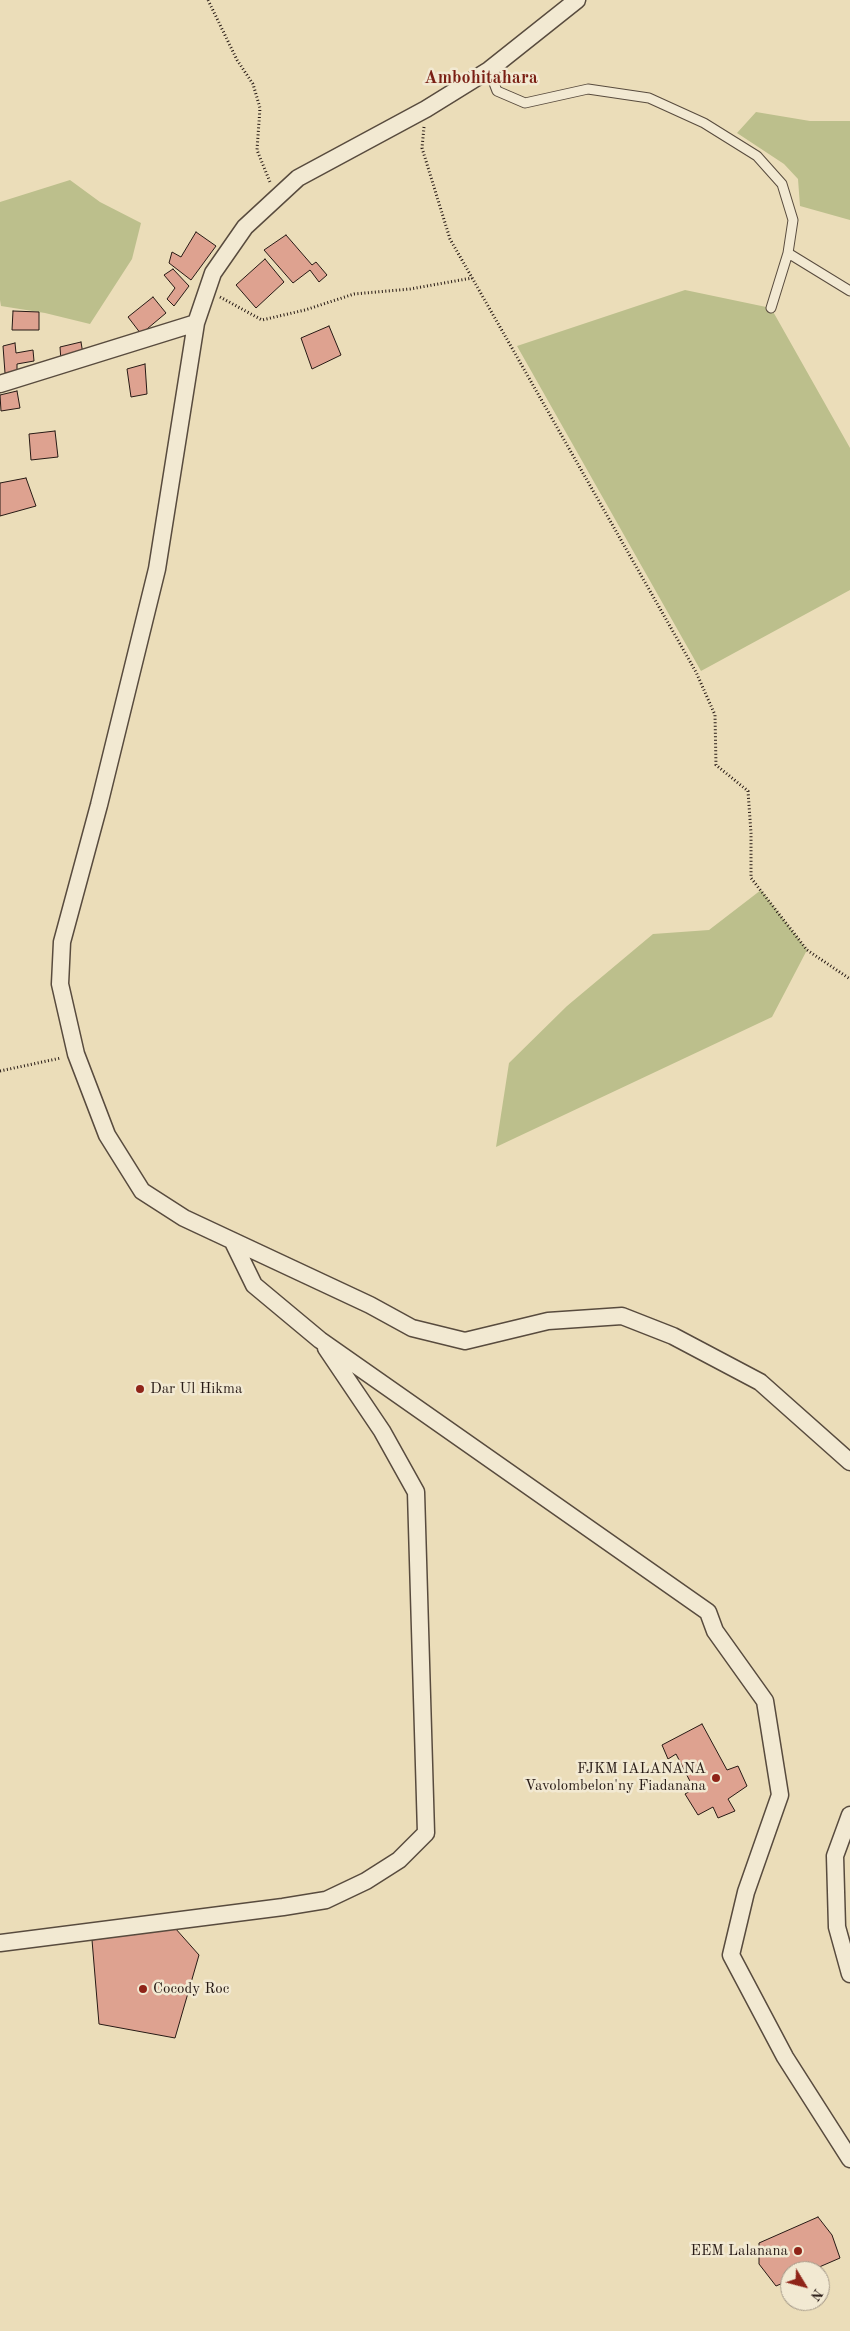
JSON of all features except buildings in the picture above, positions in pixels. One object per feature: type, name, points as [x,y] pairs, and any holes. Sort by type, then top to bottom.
[{"type":"street","points":[[577,0],[490,70],[426,109],[298,178],[245,227],[213,272],[196,323],[157,569],[99,805],[62,942],[60,984],[76,1054],[107,1135],[142,1191],[184,1218],[370,1305],[412,1328],[465,1341],[548,1321],[622,1316],[673,1336],[760,1382],[850,1462]]},
{"type":"street","points":[[0,384],[196,323]]},
{"type":"street","points":[[233,1242],[254,1285],[320,1340],[708,1612],[714,1631],[765,1701],[780,1795],[746,1892],[730,1955],[786,2057],[850,2160]]},
{"type":"street","points":[[0,1943],[326,1900],[366,1881],[399,1860],[426,1833],[416,1492],[382,1431],[320,1340]]},
{"type":"street","points":[[850,1815],[835,1856],[837,1927],[850,1974]]},
{"type":"lane","points":[[490,70],[497,91],[525,103],[588,89],[649,98],[704,123],[757,156],[782,184],[793,220],[788,254],[771,308]]},
{"type":"lane","points":[[788,254],[850,291]]},
{"type":"path","points":[[208,0],[237,60],[253,84],[260,108],[257,150],[277,196]]},
{"type":"path","points":[[426,109],[422,148],[450,239],[696,672],[715,715],[716,765],[748,791],[751,833],[751,878],[807,950],[850,979]]},
{"type":"path","points":[[207,290],[262,320],[305,310],[354,294],[410,289],[472,278]]},
{"type":"path","points":[[0,1071],[76,1054]]},
{"type":"green space","points":[[756,112],[810,121],[850,121],[850,220],[800,206],[798,179],[784,164],[737,133]]},
{"type":"green space","points":[[70,180],[100,202],[141,223],[132,259],[90,324],[45,313],[1,306],[0,300],[0,202]]},
{"type":"green space","points":[[685,290],[771,308],[850,448],[850,590],[701,671],[517,346]]},
{"type":"green space","points":[[761,890],[807,950],[772,1017],[496,1147],[509,1063],[567,1006],[653,934],[709,930]]},
{"type":"place","name":"Dar Ul Hikma","points":[[140,1389]]},
{"type":"place","name":"FJKM IALANANA Vavolombelon'ny Fiadanana","points":[[716,1778]]},
{"type":"place","name":"Cocody Roc","points":[[143,1989]]},
{"type":"place","name":"EEM Lalanana","points":[[798,2251]]},
{"type":"district","name":"Ambohitahara","points":[[481,78]]}]
